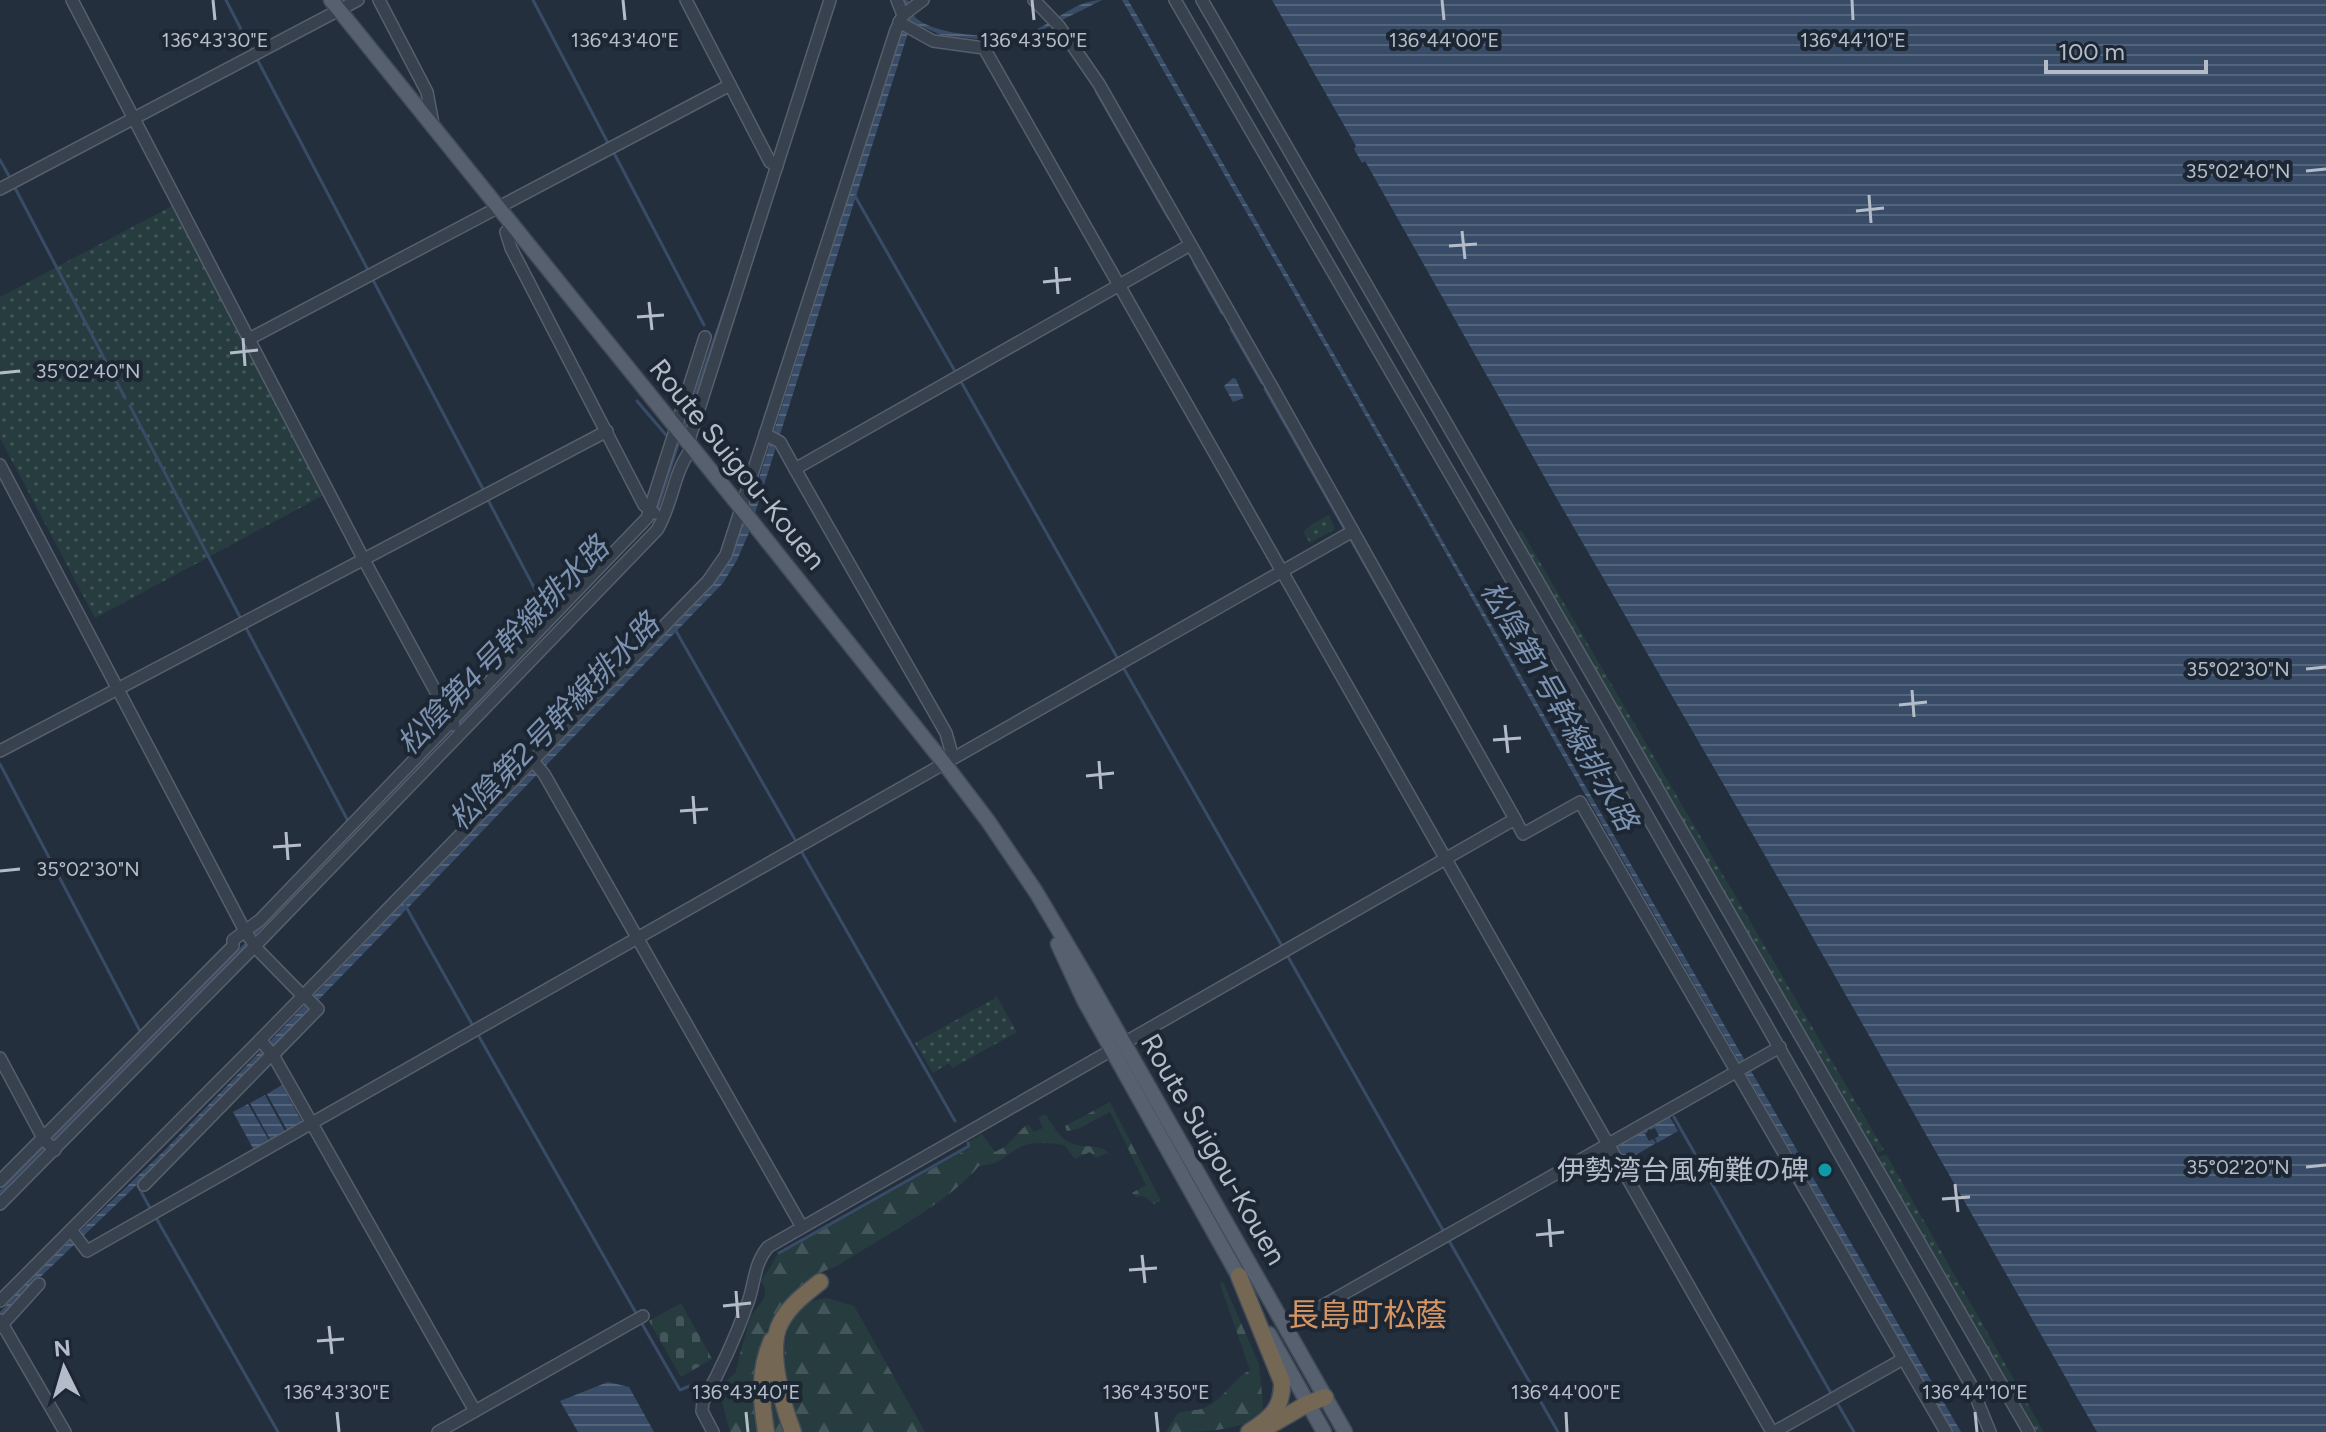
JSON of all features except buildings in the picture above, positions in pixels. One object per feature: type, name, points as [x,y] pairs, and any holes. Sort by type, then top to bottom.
[{"type":"highway","points":[[1239,1276],[1282,1382],[1282,1394],[1275,1413],[1252,1432]]},
{"type":"highway","points":[[766,1432],[761,1375],[766,1353],[779,1324],[797,1300],[820,1282]]},
{"type":"highway","points":[[779,1324],[775,1350],[777,1371],[793,1432]]},
{"type":"highway","points":[[1270,1432],[1325,1397]]},
{"type":"highway","points":[[1252,1432],[1309,1406]]},
{"type":"main road","name":"Route Suigou-Kouen","points":[[335,5],[948,760],[1036,892],[1324,1432]]},
{"type":"main road","name":"Route Suigou-Kouen","points":[[1117,1046],[1345,1432]]},
{"type":"street","points":[[72,0],[364,560],[456,726]]},
{"type":"street","points":[[0,189],[134,119],[335,5],[358,0]]},
{"type":"street","points":[[379,0],[427,92],[433,124]]},
{"type":"street","points":[[686,0],[774,164]]},
{"type":"street","points":[[0,1181],[49,1144],[456,726],[647,518],[656,514],[689,444],[774,164],[830,0]]},
{"type":"street","points":[[897,0],[933,41],[984,48],[1606,1144],[1773,1432],[1903,1359]]},
{"type":"street","points":[[1034,0],[1055,22],[1098,83],[1523,834],[1580,802],[1946,1432]]},
{"type":"street","points":[[1175,0],[1780,1047],[1971,1385],[1990,1432]]},
{"type":"street","points":[[1202,0],[2029,1432]]},
{"type":"street","points":[[0,1301],[536,765],[708,581],[726,555],[746,515],[908,16]]},
{"type":"street","points":[[249,339],[730,85]]},
{"type":"street","points":[[512,226],[506,232],[511,248],[607,431],[656,514]]},
{"type":"street","points":[[795,469],[1190,245]]},
{"type":"street","points":[[656,514],[675,427],[705,337]]},
{"type":"street","points":[[0,751],[607,431]]},
{"type":"street","points":[[771,437],[795,469],[946,733],[948,760]]},
{"type":"street","points":[[1,468],[250,938],[318,1009],[148,1181],[138,1166]]},
{"type":"street","points":[[72,1231],[87,1251],[1353,531]]},
{"type":"street","points":[[250,938],[260,920],[456,726]]},
{"type":"street","points":[[536,765],[802,1227]]},
{"type":"street","points":[[713,1432],[702,1411],[703,1402],[739,1326],[760,1257],[768,1247],[1515,819]]},
{"type":"street","points":[[0,1204],[49,1144],[233,946],[233,940],[250,938]]},
{"type":"street","points":[[261,1042],[272,1054],[313,1124],[475,1411]]},
{"type":"street","points":[[1285,1327],[1780,1047]]},
{"type":"street","points":[[0,1058],[49,1144]]},
{"type":"street","points":[[167,1137],[179,1149]]},
{"type":"street","points":[[39,1284],[1,1323],[65,1432]]},
{"type":"street","points":[[438,1432],[643,1316]]},
{"type":"street","points":[[2019,1414],[2019,1432]]},
{"type":"green space","points":[[172,206],[324,495],[95,618],[0,438],[0,297]]},
{"type":"green space","points":[[1329,515],[1335,529],[1310,543],[1303,532]]},
{"type":"green space","points":[[1521,530],[1884,1150],[1878,1153],[1875,1146],[1872,1147],[1517,533]]},
{"type":"green space","points":[[997,997],[1017,1032],[952,1068],[949,1063],[933,1073],[915,1043]]},
{"type":"green space","points":[[1110,1102],[1161,1201],[1154,1204],[1144,1196],[1136,1197],[1132,1193],[1146,1185],[1110,1112],[1078,1129],[1067,1131],[1065,1126]]},
{"type":"green space","points":[[1045,1114],[1066,1141],[1098,1147],[1108,1152],[1112,1157],[1107,1153],[1096,1158],[1090,1152],[1075,1159],[1064,1145],[1041,1143],[1024,1146],[997,1162],[979,1166],[932,1207],[811,1279],[778,1310],[764,1337],[758,1370],[761,1432],[730,1432],[719,1390],[736,1372],[749,1321],[764,1296],[761,1280],[776,1256],[971,1147],[969,1142],[982,1134],[995,1152],[1006,1146],[1025,1126],[1029,1125],[1034,1132],[1043,1128],[1038,1118]]},
{"type":"green space","points":[[1886,1154],[2044,1432],[2037,1432],[1878,1157]]},
{"type":"green space","points":[[1223,1282],[1259,1364],[1264,1415],[1229,1428],[1166,1432],[1178,1413],[1211,1404],[1250,1370],[1220,1284]]},
{"type":"green space","points":[[827,1298],[854,1306],[925,1432],[800,1432],[787,1375],[787,1333],[794,1316],[807,1304]]},
{"type":"green space","points":[[681,1303],[712,1359],[681,1377],[649,1321]]},
{"type":"green space","points":[[771,1368],[786,1432],[774,1432],[768,1398]]},
{"type":"water","points":[[903,0],[908,0],[914,15],[925,24],[955,33],[992,36],[1035,30],[1084,3],[1102,0],[1026,38],[996,41],[941,35],[914,23],[908,33],[748,535],[723,583],[167,1156],[33,1284],[0,1321],[0,1312],[27,1282],[164,1151],[717,580],[734,549],[751,503],[902,30],[909,18]]},
{"type":"water","points":[[1122,0],[1128,0],[1961,1432],[1953,1432],[1433,531]]},
{"type":"water","points":[[1272,0],[2326,0],[2326,1432],[2097,1432],[1365,161],[1362,163],[1354,149],[1356,146]]},
{"type":"water","points":[[1233,378],[1244,398],[1233,402],[1224,386]]},
{"type":"water","points":[[282,1085],[303,1124],[288,1132],[267,1094]]},
{"type":"water","points":[[265,1095],[286,1133],[271,1141],[250,1103]]},
{"type":"water","points":[[248,1104],[270,1142],[254,1150],[233,1112]]},
{"type":"water","points":[[1668,1114],[1678,1131],[1657,1143],[1655,1138],[1659,1136],[1655,1128],[1650,1130],[1648,1126]]},
{"type":"water","points":[[1646,1127],[1648,1131],[1645,1134],[1649,1141],[1653,1139],[1656,1143],[1624,1162],[1614,1145]]},
{"type":"water","points":[[608,1382],[629,1387],[654,1432],[578,1432],[560,1401]]},
{"type":"waterway","points":[[226,0],[251,49]]},
{"type":"waterway","points":[[533,0],[609,145]]},
{"type":"waterway","points":[[257,59],[368,270]]},
{"type":"waterway","points":[[1096,91],[1169,219]]},
{"type":"waterway","points":[[613,151],[704,325]]},
{"type":"waterway","points":[[0,160],[9,176]]},
{"type":"waterway","points":[[14,186],[125,398]]},
{"type":"waterway","points":[[855,196],[956,373]]},
{"type":"waterway","points":[[1194,263],[1222,313]]},
{"type":"waterway","points":[[373,280],[484,491]]},
{"type":"waterway","name":"松陰第4号幹線排水路","points":[[683,430],[729,297]]},
{"type":"waterway","points":[[1231,329],[1262,383]]},
{"type":"waterway","points":[[960,380],[1118,659]]},
{"type":"waterway","points":[[1265,389],[1344,528]]},
{"type":"waterway","points":[[637,401],[666,435]]},
{"type":"waterway","points":[[130,406],[241,619]]},
{"type":"waterway","name":"松陰第4号幹線排水路","points":[[657,510],[679,441]]},
{"type":"waterway","points":[[488,500],[548,614]]},
{"type":"waterway","name":"松陰第4号幹線排水路","points":[[459,723],[654,517]]},
{"type":"waterway","points":[[1351,540],[1452,718]]},
{"type":"waterway","points":[[245,626],[348,821]]},
{"type":"waterway","name":"松陰第2号幹線排水路","points":[[676,631],[797,843]]},
{"type":"waterway","points":[[1123,667],[1282,946]]},
{"type":"waterway","name":"松陰第4号幹線排水路","points":[[253,936],[453,728]]},
{"type":"waterway","points":[[0,764],[141,1033]]},
{"type":"waterway","points":[[800,849],[955,1121]]},
{"type":"waterway","points":[[405,905],[473,1026]]},
{"type":"waterway","name":"松陰第4号幹線排水路","points":[[51,1141],[248,942]]},
{"type":"waterway","points":[[1287,955],[1444,1232]]},
{"type":"waterway","points":[[477,1033],[636,1313]]},
{"type":"waterway","points":[[1674,1117],[1832,1395]]},
{"type":"waterway","points":[[779,1253],[969,1146],[968,1143]]},
{"type":"waterway","name":"松陰第4号幹線排水路","points":[[0,1192],[45,1146]]},
{"type":"waterway","points":[[136,1182],[151,1210]]},
{"type":"waterway","points":[[155,1216],[278,1432]]},
{"type":"waterway","points":[[1448,1239],[1558,1432]]},
{"type":"waterway","points":[[641,1322],[680,1390],[692,1385]]},
{"type":"waterway","points":[[1836,1401],[1854,1432]]},
{"type":"place","name":"伊勢湾台風殉難の碑","points":[[1825,1170]]},
{"type":"district","name":"長島町松蔭","points":[[1367,1315]]},
{"type":"water label","name":"松陰第1号幹線排水路","points":[[1559,706]]}]
